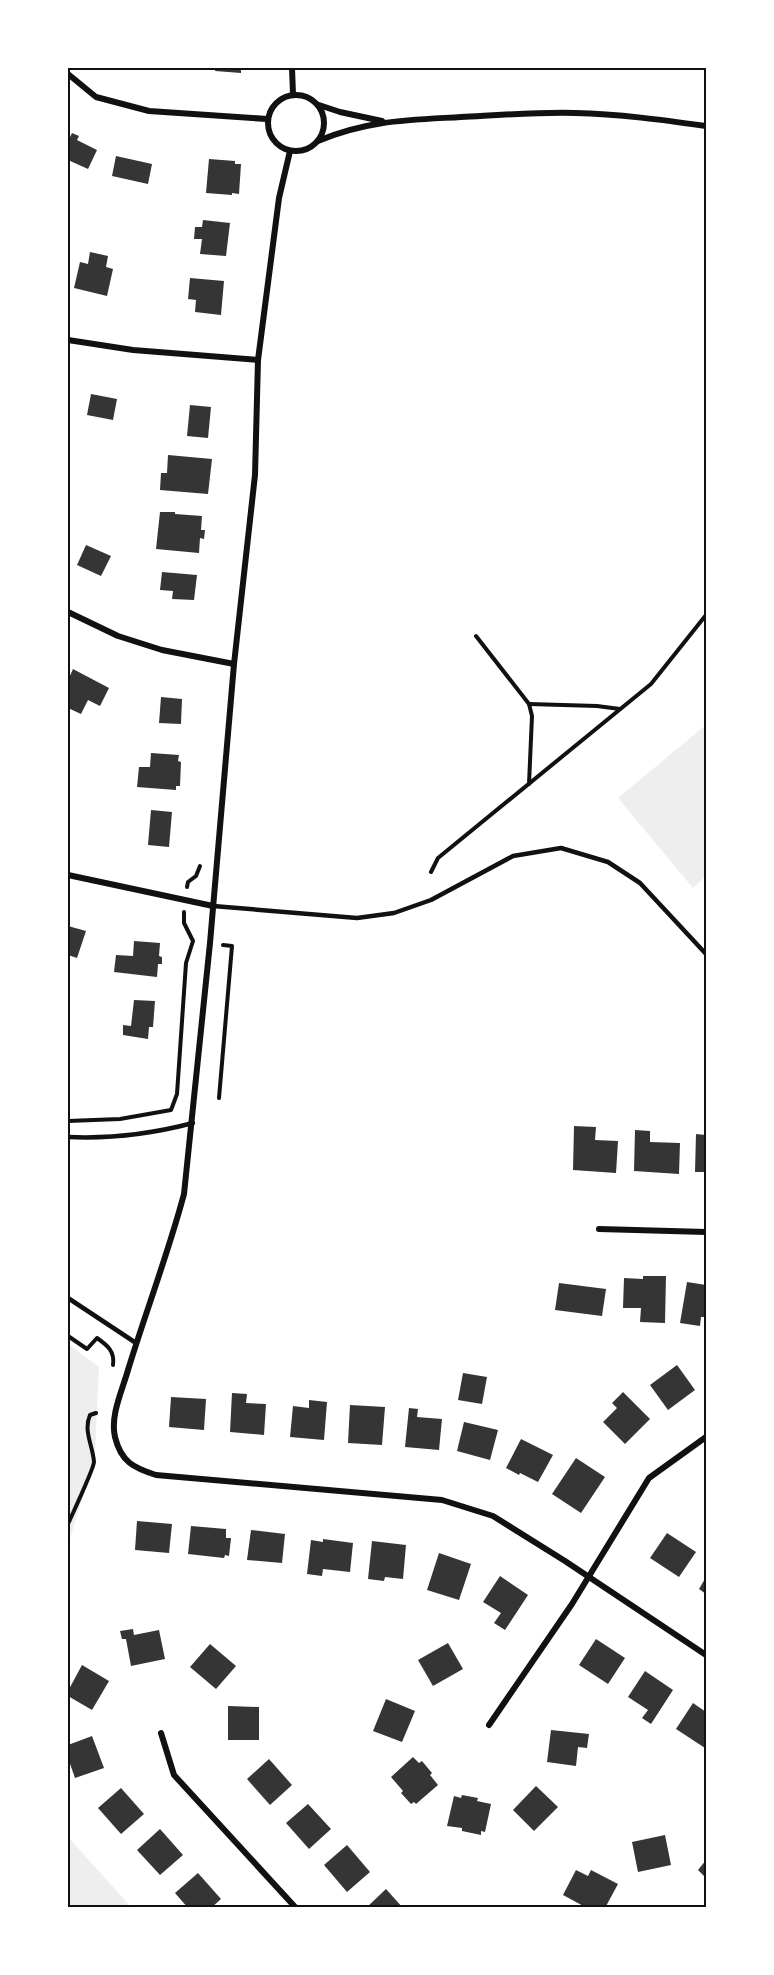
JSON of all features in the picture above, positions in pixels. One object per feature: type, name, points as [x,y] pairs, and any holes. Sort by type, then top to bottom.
[{"type":"street","points":[[292,68],[293,94]]},
{"type":"street","points":[[68,74],[96,97],[149,111],[267,119]]},
{"type":"street","points":[[318,141],[323,132],[324,123],[323,114],[318,105],[302,95],[293,94],[276,102],[270,110],[267,128],[276,144],[290,151],[303,151],[318,141],[343,131],[385,122],[574,113],[635,116],[706,126]]},
{"type":"street","points":[[318,105],[385,122]]},
{"type":"street","points":[[290,151],[279,198],[258,360],[255,475],[234,664],[193,1123],[184,1194],[176,1227],[136,1343],[115,1415],[115,1437],[124,1460],[139,1470],[156,1475],[442,1500],[493,1516],[706,1655]]},
{"type":"street","points":[[68,340],[133,350],[258,360]]},
{"type":"street","points":[[68,612],[118,636],[162,650],[234,664]]},
{"type":"street","points":[[68,875],[213,906]]},
{"type":"street","points":[[599,1229],[706,1232]]},
{"type":"street","points":[[489,1725],[572,1604],[649,1478],[706,1437]]},
{"type":"street","points":[[161,1733],[174,1775],[296,1908]]},
{"type":"lane","points":[[213,906],[357,918],[394,913],[431,900],[513,856],[561,848],[608,862],[640,883],[706,954]]},
{"type":"lane","points":[[68,1137],[98,1139],[148,1133],[193,1123]]},
{"type":"lane","points":[[68,1298],[136,1343]]},
{"type":"path","points":[[431,872],[438,858],[651,684],[706,615]]},
{"type":"path","points":[[476,636],[529,704],[532,716],[529,784]]},
{"type":"path","points":[[529,704],[621,709]]},
{"type":"path","points":[[68,1121],[120,1119],[171,1110],[177,1094],[186,963],[192,941],[184,923],[185,900],[188,882],[196,876],[201,866]]},
{"type":"path","points":[[219,1098],[232,946],[221,945]]},
{"type":"path","points":[[68,1336],[87,1349],[97,1338],[110,1347],[114,1359],[113,1365]]},
{"type":"path","points":[[68,1524],[94,1464],[87,1427],[88,1418],[96,1413]]},
{"type":"shaded area","points":[[706,725],[706,876],[693,888],[618,798]]},
{"type":"shaded area","points":[[68,1344],[99,1367],[95,1453],[68,1546]]},
{"type":"shaded area","points":[[68,1837],[131,1907],[68,1907]]},
{"type":"building","points":[[216,68],[241,68],[241,73],[215,71]]},
{"type":"building","points":[[72,133],[79,136],[77,140],[97,150],[88,169],[68,160],[68,136],[70,137]]},
{"type":"building","points":[[116,156],[152,164],[148,184],[112,176]]},
{"type":"building","points":[[209,159],[235,161],[235,164],[241,164],[239,194],[206,193]]},
{"type":"building","points":[[203,220],[230,223],[226,256],[200,254],[202,239],[194,239],[195,227],[202,227]]},
{"type":"building","points":[[90,252],[108,256],[106,267],[113,269],[107,296],[74,288],[80,262],[88,264]]},
{"type":"building","points":[[190,278],[224,281],[221,315],[195,312],[196,300],[188,299]]},
{"type":"building","points":[[91,394],[117,399],[113,420],[87,415]]},
{"type":"building","points":[[190,405],[211,407],[208,438],[187,436]]},
{"type":"building","points":[[168,455],[212,459],[208,494],[160,490],[161,473],[167,473]]},
{"type":"building","points":[[160,512],[202,516],[201,530],[205,530],[204,539],[200,538],[199,553],[156,549]]},
{"type":"building","points":[[86,545],[111,556],[101,576],[77,565]]},
{"type":"building","points":[[162,572],[197,575],[194,600],[172,599],[173,591],[160,590]]},
{"type":"building","points":[[73,669],[109,688],[100,706],[88,700],[81,714],[68,708],[68,680]]},
{"type":"building","points":[[161,697],[182,699],[181,724],[159,723]]},
{"type":"building","points":[[151,753],[179,755],[180,786],[176,786],[176,790],[137,787],[139,767],[150,767]]},
{"type":"building","points":[[151,810],[172,812],[169,847],[148,845]]},
{"type":"building","points":[[68,926],[86,931],[77,958],[68,955]]},
{"type":"building","points":[[134,941],[160,943],[159,956],[162,957],[162,964],[158,964],[157,977],[114,972],[116,955],[133,956]]},
{"type":"building","points":[[134,1000],[155,1001],[153,1027],[149,1027],[148,1039],[123,1035],[123,1025],[131,1026]]},
{"type":"building","points":[[574,1126],[596,1127],[595,1140],[618,1141],[616,1173],[573,1170]]},
{"type":"building","points":[[635,1130],[650,1131],[650,1142],[680,1143],[679,1174],[634,1171]]},
{"type":"building","points":[[696,1134],[706,1135],[706,1172],[695,1172]]},
{"type":"building","points":[[643,1276],[666,1276],[665,1323],[640,1322],[641,1308],[623,1308],[624,1278],[643,1279]]},
{"type":"building","points":[[687,1282],[706,1285],[706,1317],[701,1317],[700,1326],[680,1323]]},
{"type":"building","points":[[559,1283],[606,1289],[602,1316],[555,1310]]},
{"type":"building","points":[[677,1365],[695,1390],[668,1410],[650,1385]]},
{"type":"building","points":[[463,1373],[487,1377],[482,1404],[458,1400]]},
{"type":"building","points":[[623,1392],[650,1419],[625,1444],[603,1422],[617,1408],[612,1403]]},
{"type":"building","points":[[232,1393],[247,1394],[246,1403],[266,1404],[264,1435],[230,1432]]},
{"type":"building","points":[[171,1397],[206,1399],[204,1430],[169,1427]]},
{"type":"building","points":[[309,1400],[327,1402],[324,1440],[290,1437],[293,1406],[309,1408]]},
{"type":"building","points":[[350,1405],[385,1407],[382,1445],[348,1443]]},
{"type":"building","points":[[409,1408],[418,1409],[417,1417],[442,1419],[439,1450],[405,1447]]},
{"type":"building","points":[[464,1422],[498,1430],[490,1460],[457,1451]]},
{"type":"building","points":[[521,1439],[553,1455],[538,1482],[506,1468]]},
{"type":"building","points":[[576,1458],[605,1477],[581,1513],[552,1494]]},
{"type":"building","points":[[137,1521],[172,1524],[169,1553],[135,1550]]},
{"type":"building","points":[[191,1526],[226,1529],[226,1538],[231,1538],[229,1556],[225,1555],[224,1558],[188,1554]]},
{"type":"building","points":[[251,1530],[285,1534],[282,1563],[247,1560]]},
{"type":"building","points":[[667,1533],[696,1552],[679,1577],[650,1558]]},
{"type":"building","points":[[323,1539],[353,1543],[350,1572],[323,1569],[322,1576],[307,1574],[311,1540],[323,1542]]},
{"type":"building","points":[[372,1541],[406,1545],[403,1579],[385,1577],[384,1581],[368,1579]]},
{"type":"building","points":[[439,1553],[471,1564],[459,1600],[427,1590]]},
{"type":"building","points":[[500,1576],[528,1595],[505,1630],[494,1623],[501,1613],[483,1602]]},
{"type":"building","points":[[706,1577],[706,1594],[699,1589]]},
{"type":"building","points":[[133,1629],[134,1635],[159,1630],[165,1659],[131,1666],[126,1639],[122,1639],[120,1631]]},
{"type":"building","points":[[596,1639],[625,1658],[608,1684],[579,1665]]},
{"type":"building","points":[[448,1643],[463,1669],[433,1686],[418,1660]]},
{"type":"building","points":[[210,1644],[236,1666],[216,1689],[190,1667]]},
{"type":"building","points":[[82,1665],[109,1681],[92,1710],[68,1696],[68,1691]]},
{"type":"building","points":[[645,1671],[673,1690],[651,1724],[642,1718],[648,1710],[628,1697]]},
{"type":"building","points":[[386,1699],[415,1711],[402,1742],[373,1731]]},
{"type":"building","points":[[693,1703],[706,1712],[705,1748],[676,1729]]},
{"type":"building","points":[[228,1706],[259,1707],[259,1740],[228,1740]]},
{"type":"building","points":[[551,1730],[589,1734],[587,1748],[578,1747],[576,1766],[547,1762]]},
{"type":"building","points":[[92,1736],[104,1768],[75,1778],[68,1758],[68,1745]]},
{"type":"building","points":[[413,1757],[419,1763],[422,1761],[438,1785],[416,1804],[414,1802],[411,1804],[391,1777]]},
{"type":"building","points":[[269,1759],[292,1785],[270,1805],[247,1779]]},
{"type":"building","points":[[536,1786],[558,1807],[534,1831],[513,1810]]},
{"type":"building","points":[[121,1788],[144,1814],[121,1834],[98,1808]]},
{"type":"building","points":[[462,1795],[478,1798],[477,1801],[491,1804],[485,1832],[481,1831],[481,1835],[462,1831],[462,1828],[447,1826],[454,1796],[461,1798]]},
{"type":"building","points":[[308,1804],[331,1829],[309,1849],[286,1823]]},
{"type":"building","points":[[160,1829],[183,1855],[160,1875],[137,1850]]},
{"type":"building","points":[[665,1835],[671,1865],[638,1872],[632,1842]]},
{"type":"building","points":[[347,1845],[370,1872],[347,1892],[324,1865]]},
{"type":"building","points":[[706,1860],[706,1878],[698,1870]]},
{"type":"building","points":[[576,1870],[588,1876],[591,1870],[618,1884],[605,1908],[587,1908],[563,1895]]},
{"type":"building","points":[[198,1873],[221,1899],[211,1908],[188,1908],[175,1893]]},
{"type":"building","points":[[386,1889],[403,1908],[366,1908]]}]
